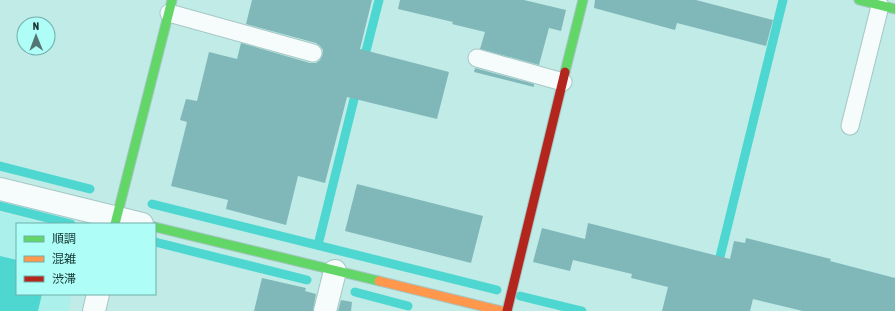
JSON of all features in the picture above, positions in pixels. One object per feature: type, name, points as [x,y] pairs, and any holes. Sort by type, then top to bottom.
[{"type":"street","points":[[507,311],[583,0]]},
{"type":"street","points":[[859,0],[888,7]]},
{"type":"street","points":[[115,221],[170,6]]},
{"type":"street","points":[[0,188],[115,221],[133,223]]},
{"type":"street","points":[[156,227],[502,311]]},
{"type":"street","points":[[325,311],[336,271]]},
{"type":"street","points":[[94,311],[98,295]]},
{"type":"lane","points":[[170,6],[313,53]]},
{"type":"lane","points":[[850,126],[888,7]]},
{"type":"lane","points":[[477,58],[563,82]]},
{"type":"shaded area","points":[[0,212],[44,223],[16,223],[16,295],[72,295],[68,311],[0,311]]},
{"type":"water","points":[[0,256],[16,260],[16,295],[42,295],[38,311],[0,311]]},
{"type":"building","points":[[252,0],[372,0],[360,49],[449,72],[437,119],[347,97],[325,183],[298,176],[286,225],[226,209],[228,200],[171,186],[187,122],[180,120],[186,99],[197,101],[209,52],[237,59],[241,43],[310,63],[316,63],[322,56],[323,50],[316,43],[246,24]]},
{"type":"building","points":[[400,0],[524,0],[566,10],[561,31],[549,28],[539,65],[480,49],[485,32],[452,24],[453,22],[398,9]]},
{"type":"building","points":[[595,0],[696,0],[773,20],[766,46],[677,23],[675,30],[594,8]]},
{"type":"building","points":[[475,68],[534,84],[534,87],[474,72]]},
{"type":"building","points":[[357,184],[483,216],[471,263],[345,231]]},
{"type":"building","points":[[588,223],[730,259],[734,241],[745,243],[746,238],[831,259],[830,261],[895,278],[895,311],[803,311],[753,299],[750,311],[662,311],[668,287],[631,278],[632,274],[573,260],[570,271],[533,262],[542,228],[585,239]]},
{"type":"building","points":[[262,278],[306,288],[305,291],[316,294],[313,311],[254,311]]},
{"type":"building","points":[[341,300],[352,302],[351,311],[338,311]]},
{"type":"waterway","points":[[363,63],[379,0]]},
{"type":"waterway","points":[[717,269],[783,0]]},
{"type":"waterway","points":[[318,245],[357,87]]},
{"type":"waterway","points":[[0,166],[90,189]]},
{"type":"waterway","points":[[152,204],[497,290]]},
{"type":"waterway","points":[[0,206],[67,223]]},
{"type":"waterway","points":[[156,242],[307,280]]},
{"type":"waterway","points":[[355,292],[408,306]]},
{"type":"waterway","points":[[520,296],[582,311]]},
{"type":"traffic: fast","points":[[115,223],[172,0]]},
{"type":"traffic: fast","points":[[565,72],[583,0]]},
{"type":"traffic: fast","points":[[859,0],[895,9]]},
{"type":"traffic: fast","points":[[156,227],[379,281]]},
{"type":"traffic: slow","points":[[379,281],[502,311]]},
{"type":"traffic: jam","points":[[507,311],[565,72]]}]
